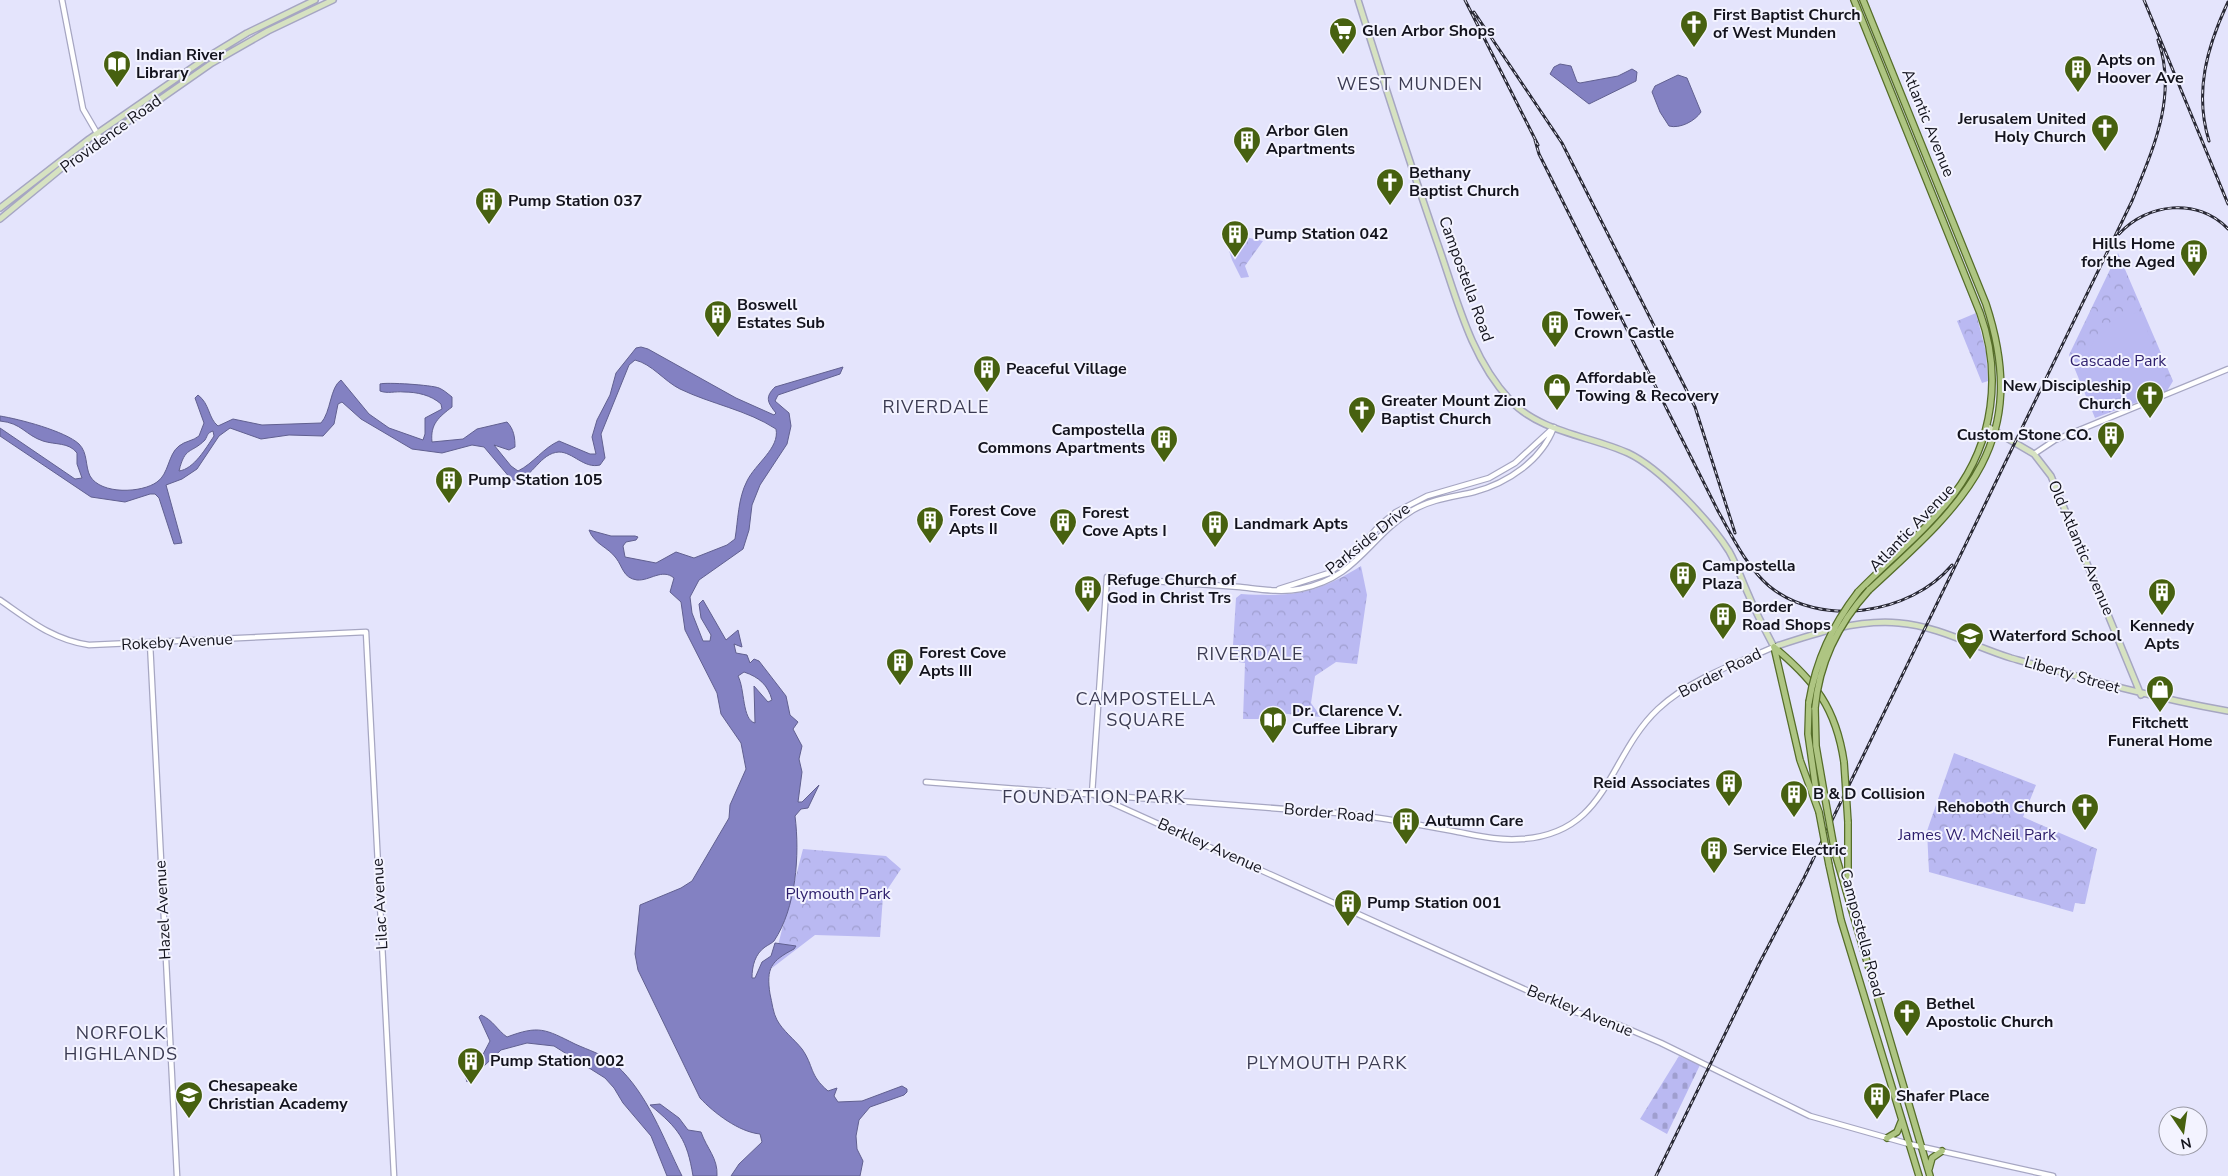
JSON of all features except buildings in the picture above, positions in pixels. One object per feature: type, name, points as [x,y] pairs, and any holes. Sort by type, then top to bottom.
[{"type":"main road","name":"Providence Road","points":[[0,208],[96,134],[219,49],[315,0]]},
{"type":"main road","name":"Providence Road","points":[[0,219],[101,140],[225,54],[333,0]]},
{"type":"main road","name":"Campostella Road","points":[[1358,0],[1384,86],[1471,341],[1487,370],[1510,400],[1528,415],[1554,427],[1627,453],[1648,465],[1669,482],[1729,552],[1774,647]]},
{"type":"main road","name":"Atlantic Avenue","points":[[1819,812],[1809,742],[1809,702],[1818,662],[1829,636],[1858,592],[1955,494],[1970,468],[1988,427],[1992,372],[1985,327],[1854,0]]},
{"type":"main road","name":"Atlantic Avenue","points":[[1848,907],[1834,853],[1816,746],[1815,708],[1822,674],[1834,640],[1850,613],[1869,590],[1962,498],[1982,466],[1996,432],[1999,409],[2000,364],[1991,319],[1863,0]]},
{"type":"main road","name":"Old Atlantic Avenue","points":[[1988,427],[2034,454],[2045,466],[2055,485],[2141,695]]},
{"type":"main road","name":"Liberty Street","points":[[1774,647],[1836,629],[1880,623],[1900,623],[1925,628],[2010,657],[2141,695],[2228,711]]},
{"type":"main road","points":[[1774,647],[1823,697],[1837,729],[1844,762],[1848,822],[1848,907]]},
{"type":"main road","points":[[1774,647],[1800,760],[1819,812]]},
{"type":"main road","name":"Campostella Road","points":[[1819,812],[1841,920],[1918,1176]]},
{"type":"main road","name":"Campostella Road","points":[[1848,907],[1929,1174]]},
{"type":"main road","points":[[1888,1138],[1897,1132],[1902,1120]]},
{"type":"main road","points":[[1929,1174],[1932,1158],[1942,1151]]},
{"type":"street","points":[[62,0],[83,109],[101,140]]},
{"type":"street","points":[[2034,454],[2055,440],[2228,369]]},
{"type":"street","name":"Parkside Drive","points":[[1279,589],[1329,573],[1356,552],[1379,526],[1396,512],[1427,496],[1489,478],[1516,463],[1554,427]]},
{"type":"street","name":"Parkside Drive","points":[[1092,794],[1107,577],[1279,589],[1285,591],[1298,590],[1329,580],[1356,563],[1386,532],[1413,510],[1441,499],[1484,488],[1509,478],[1540,452],[1549,441],[1554,427]]},
{"type":"street","name":"Rokeby Avenue","points":[[0,600],[43,630],[70,642],[101,646],[366,632]]},
{"type":"street","name":"Lilac Avenue","points":[[366,632],[394,1176]]},
{"type":"street","name":"Hazel Avenue","points":[[150,643],[177,1176]]},
{"type":"street","name":"Border Road","points":[[926,782],[1372,816],[1499,839],[1538,837],[1567,826],[1589,810],[1608,785],[1626,750],[1641,727],[1669,700],[1693,684],[1774,647]]},
{"type":"street","name":"Berkley Avenue","points":[[1092,794],[1575,1012],[1618,1025],[1661,1043],[1810,1116],[1921,1147],[2053,1176]]},
{"type":"street","points":[[1122,807],[1126,797]]},
{"type":"green space","points":[[1222,228],[1241,236],[1263,241],[1245,266],[1249,277],[1241,278],[1232,260]]},
{"type":"green space","name":"Cascade Park","points":[[2118,253],[2173,381],[2167,391],[2095,418],[2069,355]]},
{"type":"green space","points":[[2140,312],[2166,378],[2163,387],[2098,403],[2086,385],[2085,374],[2086,362],[2094,340],[2115,319]]},
{"type":"green space","points":[[1976,313],[1986,352],[1988,381],[1982,383],[1957,321]]},
{"type":"green space","points":[[1361,566],[1367,595],[1357,664],[1336,662],[1315,676],[1311,703],[1321,717],[1277,713],[1267,719],[1243,719],[1245,663],[1232,661],[1236,598],[1241,594],[1275,595],[1304,592],[1331,583]]},
{"type":"green space","name":"James W. McNeil Park","points":[[1954,753],[2036,785],[2023,817],[2097,849],[2085,904],[2075,903],[2073,912],[1929,872],[1927,831]]},
{"type":"green space","name":"Plymouth Park","points":[[803,849],[886,856],[901,869],[883,896],[880,937],[815,935],[772,968]]},
{"type":"green space","points":[[1679,1056],[1700,1065],[1667,1134],[1640,1119]]},
{"type":"shaded area","points":[[1560,64],[1571,66],[1577,82],[1580,83],[1618,76],[1632,69],[1637,72],[1636,81],[1589,104],[1550,74],[1554,67]]},
{"type":"shaded area","points":[[1678,75],[1687,78],[1701,112],[1687,124],[1673,127],[1669,126],[1660,112],[1652,92],[1655,86]]},
{"type":"shaded area","points":[[636,348],[648,349],[736,398],[774,415],[776,413],[768,400],[775,387],[843,367],[840,374],[778,395],[775,401],[789,413],[791,426],[787,444],[760,485],[752,505],[749,530],[743,549],[699,580],[690,597],[692,613],[703,641],[710,641],[711,635],[701,618],[699,604],[703,600],[726,640],[738,630],[742,647],[734,644],[736,653],[747,655],[750,663],[754,659],[759,661],[786,696],[790,715],[798,722],[793,729],[802,746],[799,759],[802,772],[798,802],[802,802],[819,785],[808,808],[801,809],[795,816],[797,847],[792,897],[781,928],[774,941],[756,957],[752,978],[755,978],[762,962],[771,956],[775,943],[796,946],[780,957],[772,966],[769,978],[770,994],[777,1020],[802,1049],[818,1080],[828,1091],[837,1088],[834,1096],[838,1102],[862,1101],[902,1086],[907,1089],[904,1095],[870,1107],[859,1120],[856,1136],[857,1149],[863,1161],[860,1176],[731,1176],[739,1164],[762,1142],[760,1134],[735,1126],[712,1110],[700,1098],[638,970],[635,954],[640,905],[681,888],[692,881],[729,818],[730,805],[746,769],[741,743],[721,714],[717,693],[685,630],[681,602],[670,592],[674,578],[665,574],[642,580],[632,579],[624,572],[616,558],[594,539],[589,530],[611,536],[638,537],[636,540],[626,542],[623,546],[625,557],[656,563],[676,552],[694,558],[727,545],[735,539],[740,502],[744,488],[751,475],[771,449],[776,436],[776,429],[741,412],[680,389],[647,365],[635,360],[629,365],[601,434],[605,458],[600,465],[589,465],[564,453],[552,453],[522,479],[516,481],[511,479],[484,447],[472,445],[442,453],[412,449],[361,419],[342,402],[338,404],[334,424],[323,436],[289,435],[261,439],[230,428],[219,436],[197,469],[182,479],[166,485],[182,543],[174,544],[159,498],[155,494],[125,502],[91,497],[0,436],[0,428],[75,479],[82,478],[77,464],[77,453],[74,449],[66,445],[37,438],[13,424],[0,421],[0,416],[53,430],[79,444],[84,451],[88,472],[95,482],[112,489],[132,490],[150,486],[157,482],[164,474],[175,450],[181,444],[199,436],[204,423],[195,398],[198,395],[205,403],[212,419],[218,426],[233,419],[262,425],[321,423],[327,413],[337,383],[341,380],[369,414],[389,428],[423,440],[425,418],[442,409],[441,404],[433,398],[419,393],[380,391],[380,384],[409,384],[439,388],[452,397],[452,407],[439,418],[432,430],[432,442],[463,439],[477,429],[507,422],[514,434],[515,447],[509,450],[494,445],[511,466],[518,471],[559,441],[590,454],[596,454],[592,437],[597,420],[610,395],[616,373]],"holes":[[[213,431],[214,436],[195,462],[179,471],[186,454],[205,440],[209,433]],[[744,672],[762,682],[772,700],[768,702],[754,686],[755,723],[748,716],[738,676]]]},
{"type":"shaded area","points":[[481,1015],[507,1037],[527,1031],[542,1030],[612,1061],[637,1089],[646,1103],[682,1176],[667,1176],[651,1136],[605,1078],[554,1046],[527,1043],[501,1050],[467,1082],[465,1075],[478,1064],[490,1041],[479,1017]]},
{"type":"shaded area","points":[[660,1104],[679,1118],[688,1130],[701,1132],[716,1164],[717,1176],[693,1176],[688,1153],[680,1136],[675,1128],[650,1105]]},
{"type":"railway","points":[[1465,0],[1538,145]]},
{"type":"railway","points":[[2144,0],[2228,204]]},
{"type":"railway","points":[[2209,141],[2203,105],[2205,70],[2214,36],[2228,2]]},
{"type":"railway","points":[[1474,12],[1562,143],[1695,407],[1735,533]]},
{"type":"railway","points":[[1656,1176],[1760,962],[1804,878],[2132,201],[2155,142],[2164,102],[2165,81],[2158,40]]},
{"type":"railway","points":[[1535,140],[1539,154],[1718,511],[1740,550],[1761,578],[1769,586],[1790,599],[1813,607],[1838,611],[1864,610],[1889,605],[1913,595],[1934,582],[1952,565]]},
{"type":"railway","points":[[2119,234],[2130,224],[2144,216],[2158,210],[2173,208],[2188,208],[2202,212],[2216,219],[2228,229]]},
{"type":"place","name":"First Baptist Church of West Munden","points":[[1694,48]]},
{"type":"place","name":"Glen Arbor Shops","points":[[1343,55]]},
{"type":"place","name":"Indian River Library","points":[[117,88]]},
{"type":"place","name":"Apts on Hoover Ave","points":[[2078,93]]},
{"type":"place","name":"Jerusalem United Holy Church","points":[[2105,152]]},
{"type":"place","name":"Arbor Glen Apartments","points":[[1247,164]]},
{"type":"place","name":"Bethany Baptist Church","points":[[1390,206]]},
{"type":"place","name":"Pump Station 037","points":[[489,225]]},
{"type":"place","name":"Pump Station 042","points":[[1235,258]]},
{"type":"place","name":"Hills Home for the Aged","points":[[2194,277]]},
{"type":"place","name":"Boswell Estates Sub","points":[[718,338]]},
{"type":"place","name":"Tower - Crown Castle","points":[[1555,348]]},
{"type":"place","name":"Peaceful Village","points":[[987,393]]},
{"type":"place","name":"Affordable Towing & Recovery","points":[[1557,411]]},
{"type":"place","name":"New Discipleship Church","points":[[2150,419]]},
{"type":"place","name":"Greater Mount Zion Baptist Church","points":[[1362,434]]},
{"type":"place","name":"Custom Stone CO.","points":[[2111,459]]},
{"type":"place","name":"Campostella Commons Apartments","points":[[1164,463]]},
{"type":"place","name":"Pump Station 105","points":[[449,504]]},
{"type":"place","name":"Forest Cove Apts II","points":[[930,544]]},
{"type":"place","name":"Forest Cove Apts I","points":[[1063,546]]},
{"type":"place","name":"Landmark Apts","points":[[1215,548]]},
{"type":"place","name":"Campostella Plaza","points":[[1683,599]]},
{"type":"place","name":"Refuge Church of God in Christ Trs","points":[[1088,613]]},
{"type":"place","name":"Kennedy Apts","points":[[2162,616]]},
{"type":"place","name":"Border Road Shops","points":[[1723,640]]},
{"type":"place","name":"Waterford School","points":[[1970,660]]},
{"type":"place","name":"Forest Cove Apts III","points":[[900,686]]},
{"type":"place","name":"Fitchett Funeral Home","points":[[2160,713]]},
{"type":"place","name":"Dr. Clarence V. Cuffee Library","points":[[1273,744]]},
{"type":"place","name":"Reid Associates","points":[[1729,807]]},
{"type":"place","name":"B & D Collision","points":[[1794,818]]},
{"type":"place","name":"Rehoboth Church","points":[[2085,831]]},
{"type":"place","name":"Autumn Care","points":[[1406,845]]},
{"type":"place","name":"Service Electric","points":[[1714,874]]},
{"type":"place","name":"Pump Station 001","points":[[1348,927]]},
{"type":"place","name":"Bethel Apostolic Church","points":[[1907,1037]]},
{"type":"place","name":"Pump Station 002","points":[[471,1085]]},
{"type":"place","name":"Chesapeake Christian Academy","points":[[189,1119]]},
{"type":"place","name":"Shafer Place","points":[[1877,1120]]},
{"type":"district","name":"WEST MUNDEN","points":[[1410,84]]},
{"type":"district","name":"RIVERDALE","points":[[936,407]]},
{"type":"district","name":"RIVERDALE","points":[[1250,654]]},
{"type":"district","name":"CAMPOSTELLA SQUARE","points":[[1146,710]]},
{"type":"district","name":"FOUNDATION PARK","points":[[1094,797]]},
{"type":"district","name":"NORFOLK HIGHLANDS","points":[[121,1043]]},
{"type":"district","name":"PLYMOUTH PARK","points":[[1327,1063]]}]
